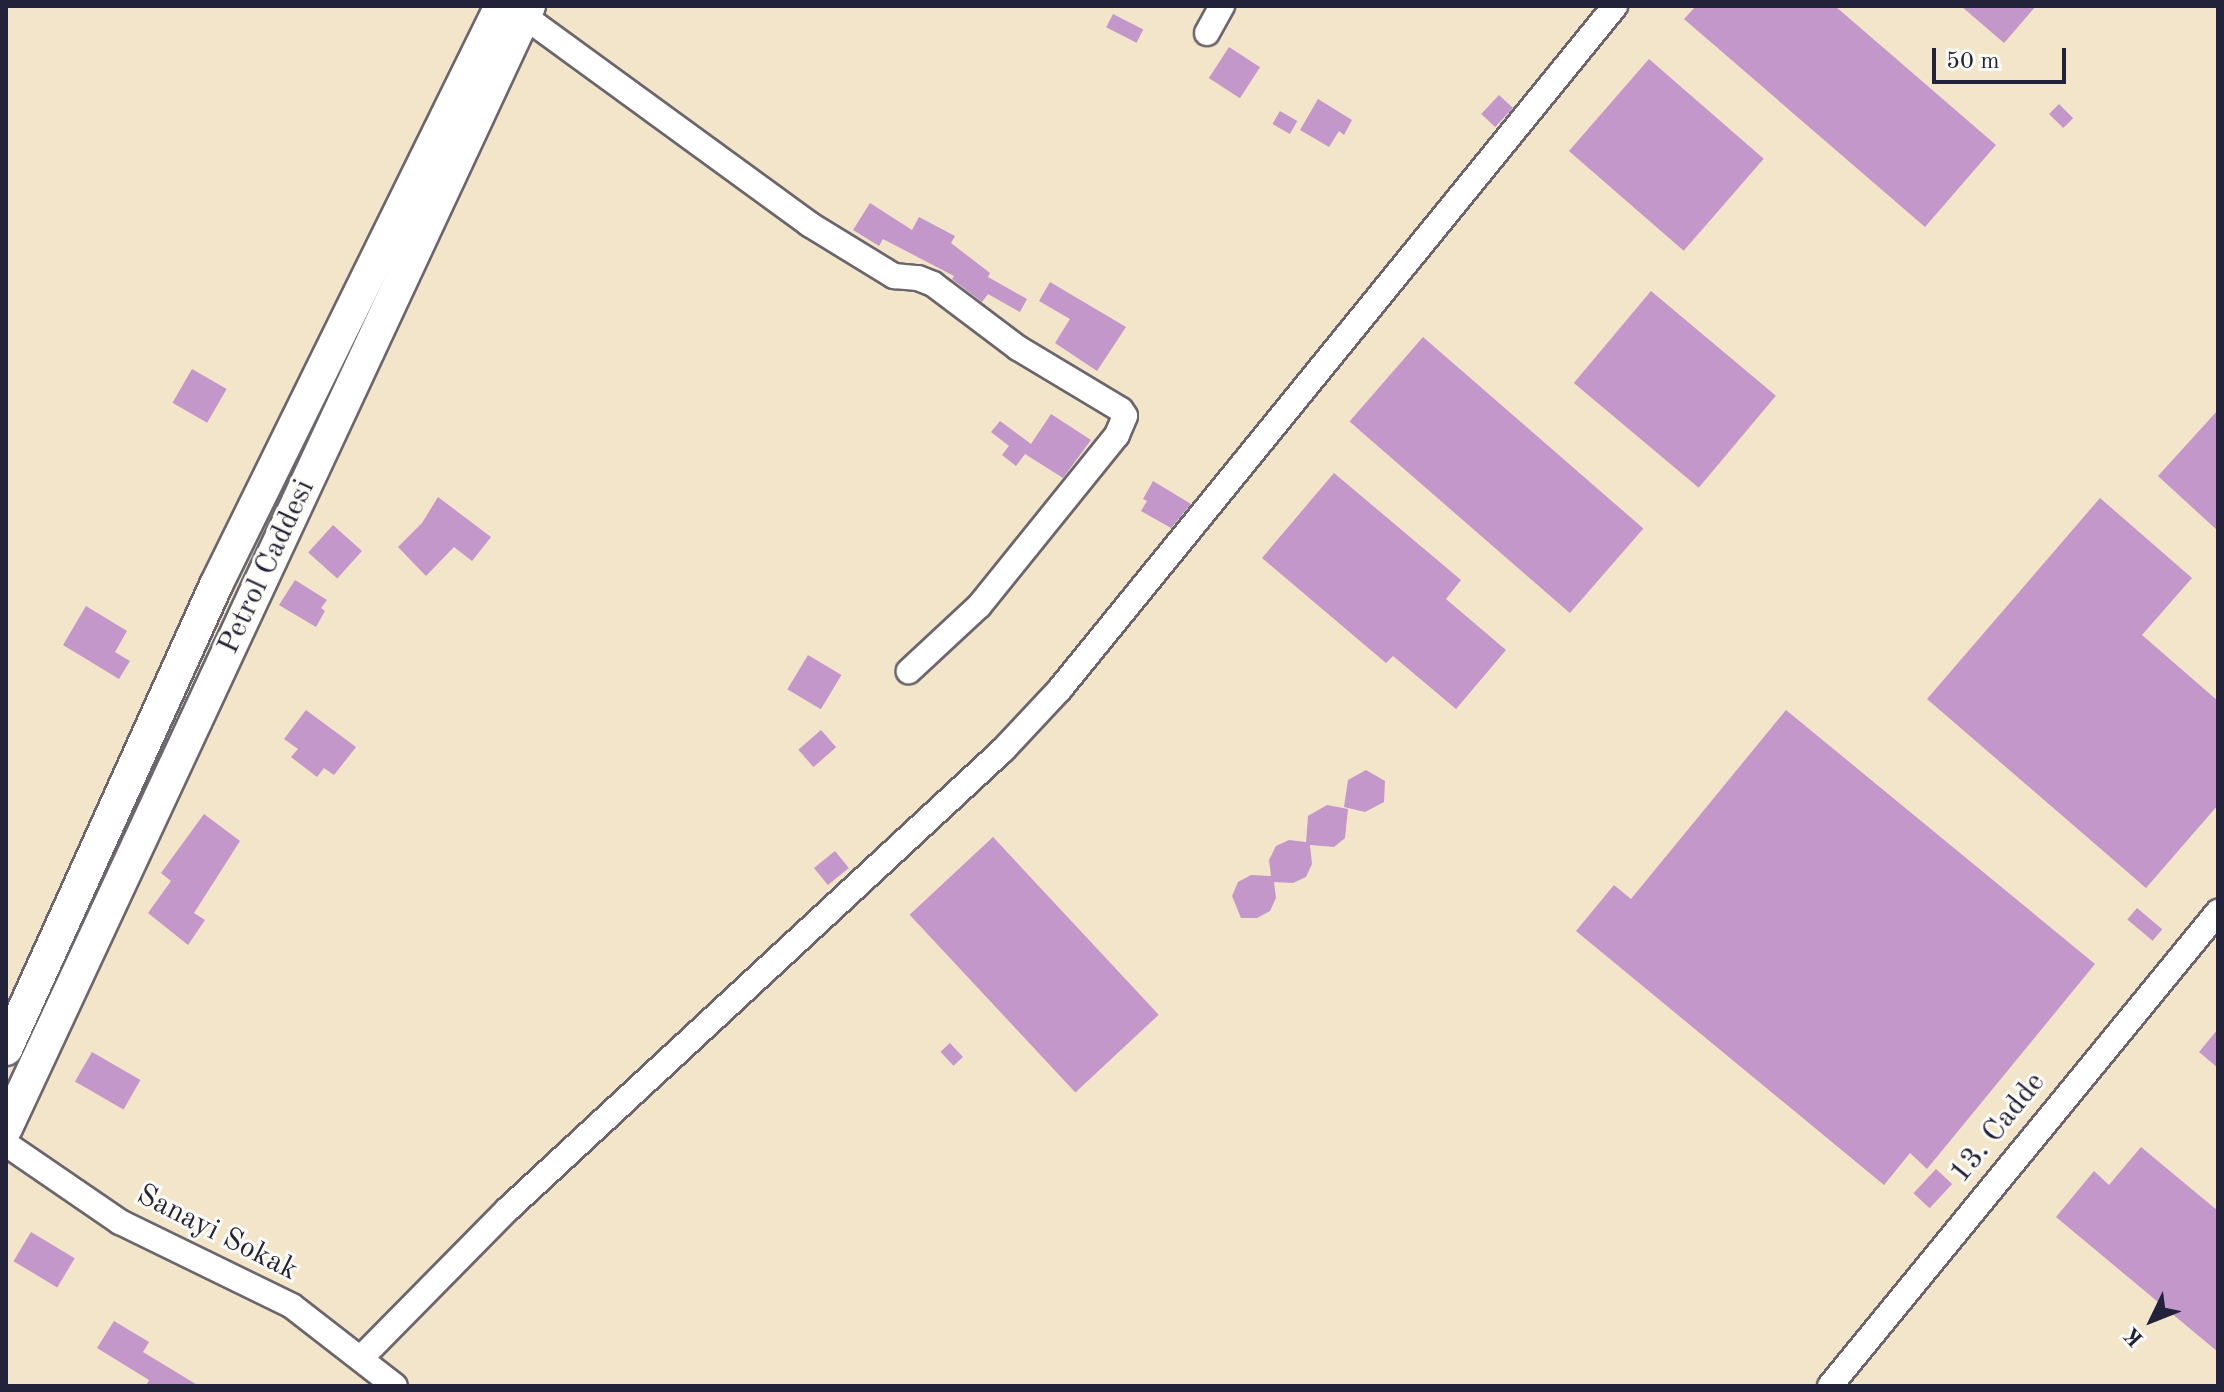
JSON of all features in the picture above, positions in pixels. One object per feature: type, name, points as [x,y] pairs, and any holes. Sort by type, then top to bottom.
[{"type":"main road","name":"Petrol Caddesi","points":[[6,1049],[216,585],[518,9]]},
{"type":"main road","name":"Petrol Caddesi","points":[[6,1128],[518,9]]},
{"type":"street","points":[[1207,33],[1222,6]]},
{"type":"street","points":[[361,1358],[508,1209],[1003,750],[1060,689],[1615,6]]},
{"type":"street","points":[[518,9],[809,224],[882,270],[933,284],[1018,348],[1121,410],[1125,416],[1117,435],[979,606],[909,671]]},
{"type":"street","name":"13. Cadde","points":[[1830,1386],[2218,912]]},
{"type":"street","name":"Sanayi Sokak","points":[[6,1144],[120,1222],[292,1306],[395,1386]]},
{"type":"building","points":[[1696,6],[1835,6],[1996,145],[1925,227],[1684,19]]},
{"type":"building","points":[[1961,6],[2036,6],[2004,43]]},
{"type":"building","points":[[1113,14],[1143,29],[1136,43],[1106,27]]},
{"type":"building","points":[[1229,47],[1260,67],[1240,98],[1209,78]]},
{"type":"building","points":[[1649,59],[1764,159],[1684,251],[1569,151]]},
{"type":"building","points":[[1499,95],[1513,108],[1495,127],[1481,114]]},
{"type":"building","points":[[1318,99],[1352,120],[1344,135],[1339,131],[1329,147],[1300,130]]},
{"type":"building","points":[[2059,104],[2073,118],[2063,128],[2049,114]]},
{"type":"building","points":[[1280,111],[1297,121],[1290,134],[1272,124]]},
{"type":"building","points":[[870,203],[912,230],[919,217],[955,236],[951,243],[990,273],[988,277],[1027,299],[1020,312],[988,294],[982,302],[952,279],[954,276],[883,239],[879,246],[853,230]]},
{"type":"building","points":[[1050,282],[1126,327],[1097,371],[1055,343],[1070,319],[1039,301]]},
{"type":"building","points":[[1651,291],[1776,396],[1699,488],[1574,383]]},
{"type":"building","points":[[1423,337],[1643,529],[1570,613],[1350,422]]},
{"type":"building","points":[[192,369],[227,389],[207,423],[172,403]]},
{"type":"building","points":[[2218,410],[2218,531],[2158,476]]},
{"type":"building","points":[[1051,414],[1091,440],[1063,478],[1025,454],[1016,466],[1002,455],[1009,446],[991,432],[1000,421],[1031,444]]},
{"type":"building","points":[[1334,473],[1461,580],[1446,599],[1506,650],[1456,709],[1393,656],[1386,663],[1262,558]]},
{"type":"building","points":[[1153,481],[1191,504],[1171,528],[1141,511],[1147,501],[1143,499]]},
{"type":"building","points":[[438,497],[491,537],[472,561],[454,547],[426,576],[398,547],[422,523]]},
{"type":"building","points":[[2100,498],[2192,578],[2142,635],[2218,701],[2218,805],[2146,888],[1927,699]]},
{"type":"building","points":[[333,525],[362,551],[337,579],[308,552]]},
{"type":"building","points":[[295,580],[327,600],[321,608],[325,611],[316,627],[279,605]]},
{"type":"building","points":[[86,606],[127,631],[115,652],[130,661],[119,679],[63,645]]},
{"type":"building","points":[[808,655],[841,675],[821,709],[787,689]]},
{"type":"building","points":[[306,710],[356,747],[334,775],[324,768],[317,777],[291,757],[298,749],[284,739]]},
{"type":"building","points":[[1786,710],[2095,964],[1927,1169],[1910,1153],[1884,1185],[1576,931],[1614,885],[1631,899]]},
{"type":"building","points":[[821,730],[836,747],[813,767],[798,750]]},
{"type":"building","points":[[1366,770],[1385,781],[1384,802],[1365,812],[1344,807],[1348,780]]},
{"type":"building","points":[[1327,805],[1348,809],[1345,838],[1334,847],[1310,845],[1312,864],[1306,877],[1293,883],[1274,882],[1276,898],[1270,911],[1257,918],[1241,918],[1232,896],[1238,882],[1251,875],[1271,876],[1269,860],[1276,846],[1289,840],[1306,842],[1308,816]]},
{"type":"building","points":[[204,814],[240,841],[194,913],[205,920],[188,945],[148,913],[171,881],[161,873]]},
{"type":"building","points":[[993,837],[1159,1015],[1075,1092],[910,915]]},
{"type":"building","points":[[835,851],[849,868],[828,885],[814,868]]},
{"type":"building","points":[[2137,908],[2162,929],[2153,941],[2127,919]]},
{"type":"building","points":[[2218,1029],[2218,1068],[2199,1052]]},
{"type":"building","points":[[950,1043],[963,1057],[953,1066],[940,1052]]},
{"type":"building","points":[[92,1052],[140,1080],[123,1109],[75,1081]]},
{"type":"building","points":[[2141,1147],[2218,1211],[2218,1352],[2056,1217],[2094,1171],[2109,1185]]},
{"type":"building","points":[[1936,1169],[1952,1184],[1930,1208],[1913,1193]]},
{"type":"building","points":[[31,1232],[75,1258],[57,1287],[13,1261]]},
{"type":"building","points":[[114,1321],[149,1342],[143,1352],[199,1386],[146,1386],[149,1380],[97,1348]]}]
